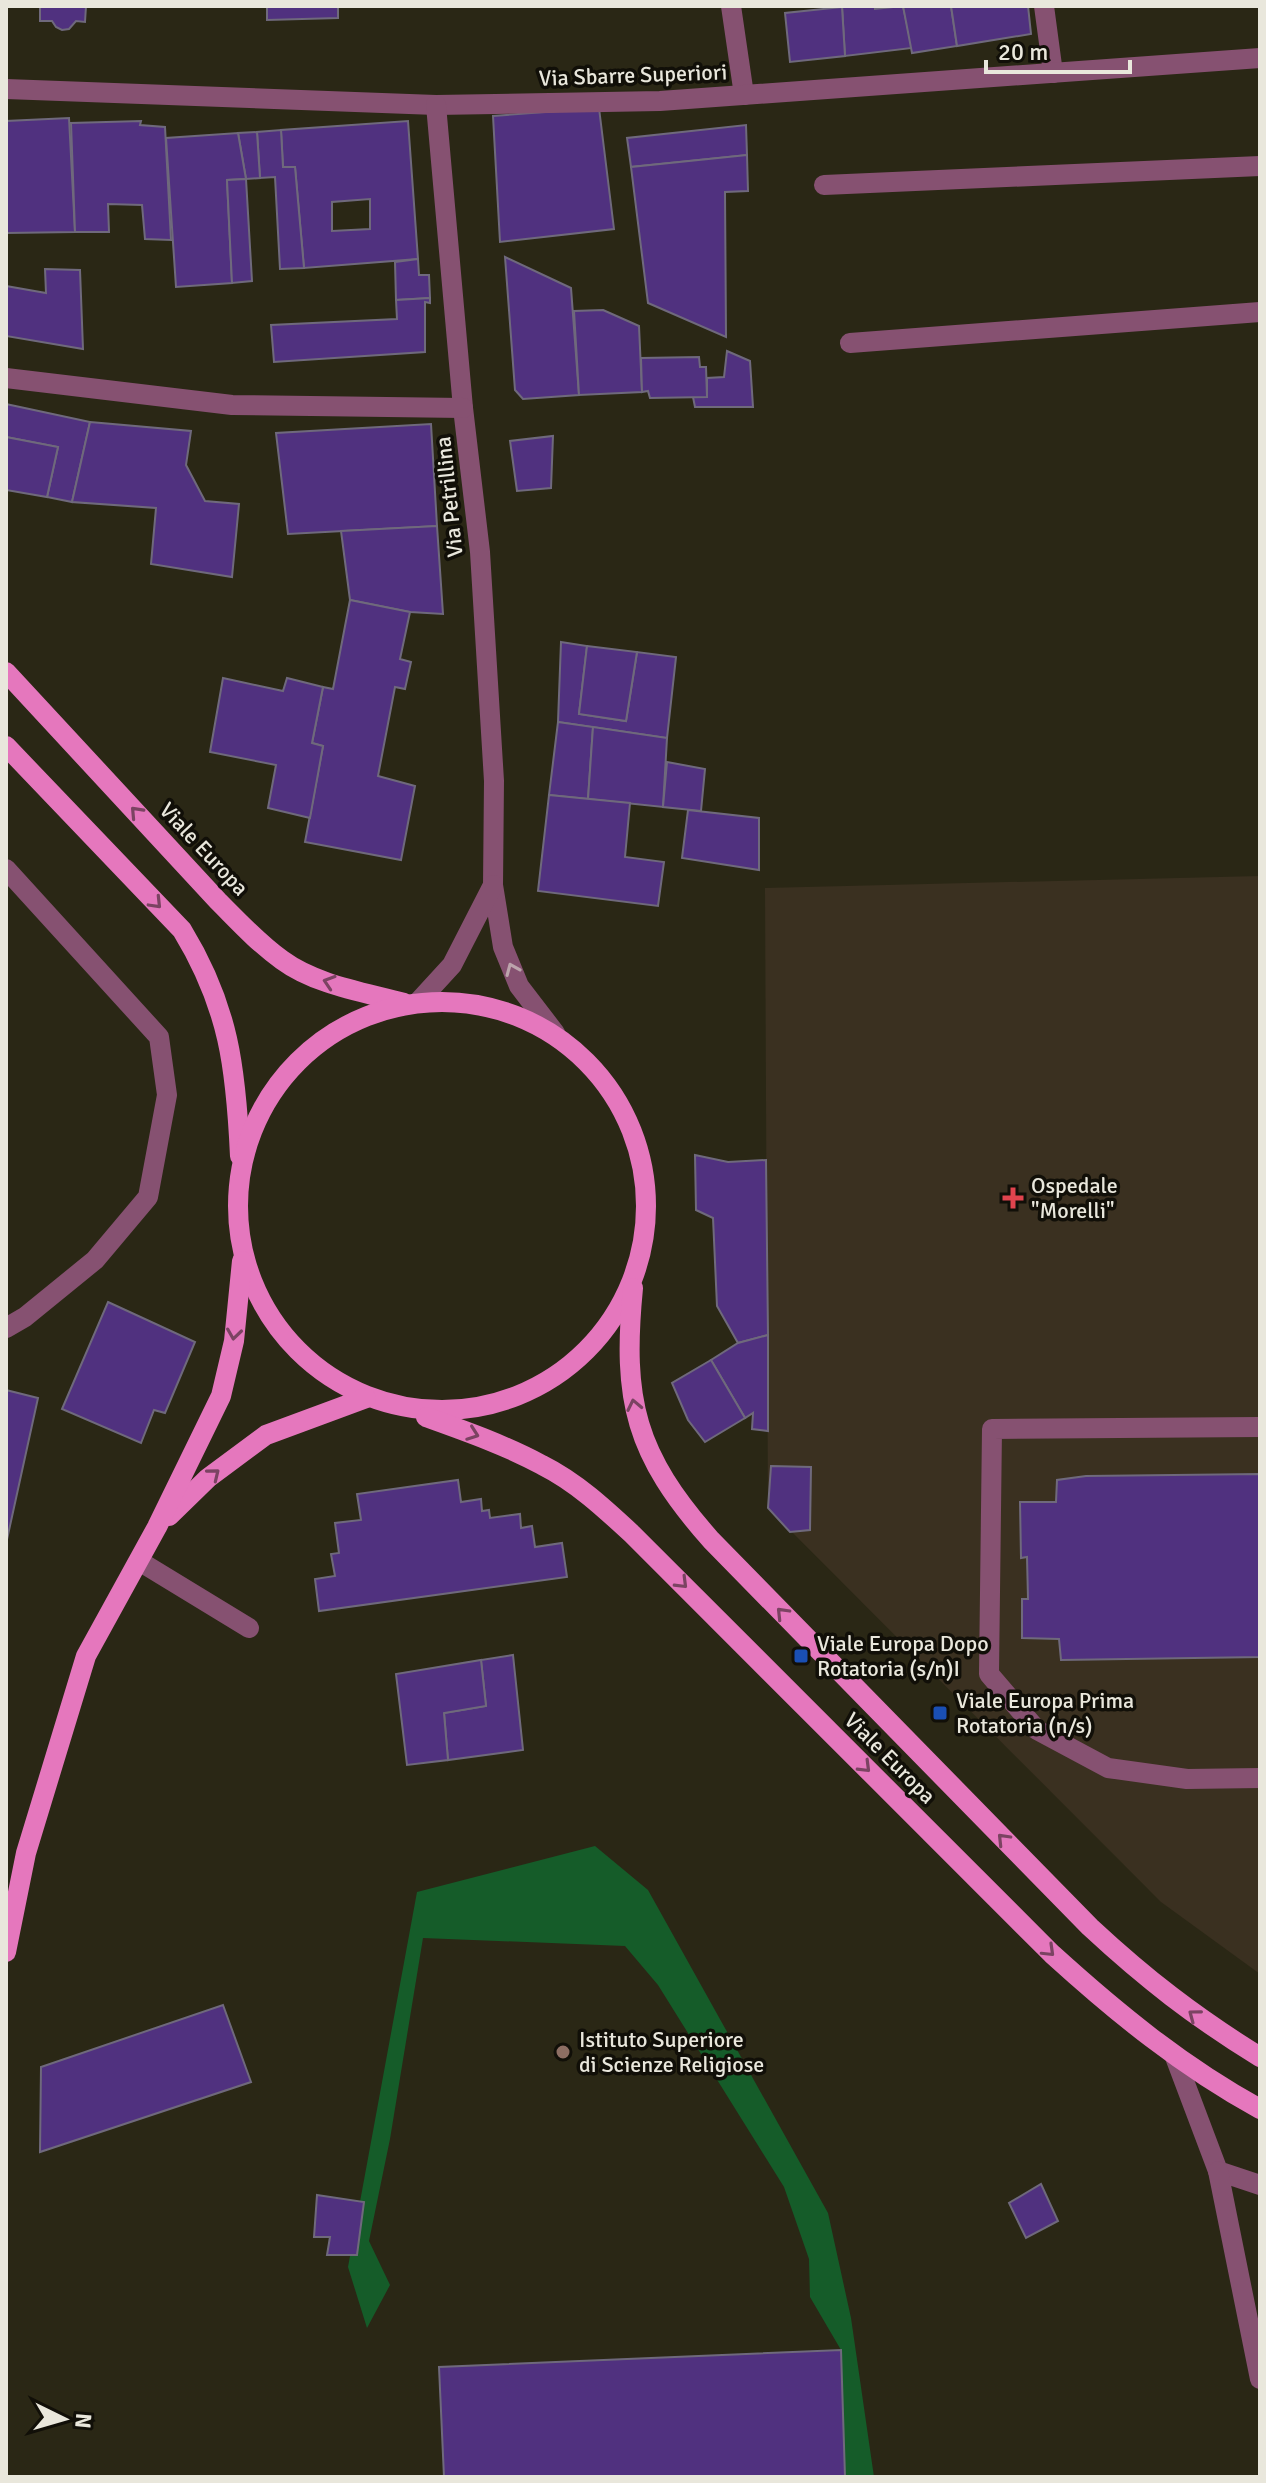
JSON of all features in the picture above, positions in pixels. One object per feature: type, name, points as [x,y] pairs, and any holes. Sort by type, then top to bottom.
[{"type":"main road","name":"Viale Europa","points":[[6,672],[252,935],[284,961],[321,980],[411,1002]]},
{"type":"main road","points":[[6,746],[182,930],[202,963],[219,1004],[233,1057],[240,1169],[237,1213],[243,1257],[234,1341],[221,1396],[157,1527],[86,1656],[26,1853],[6,1952]]},
{"type":"main road","points":[[240,1169],[260,1110],[297,1060],[346,1024],[411,1002],[490,1005],[555,1033],[606,1081],[638,1143],[648,1212],[634,1280],[606,1331],[565,1372],[513,1400],[457,1412],[399,1408],[366,1398],[311,1365],[269,1316],[243,1257]]},
{"type":"main road","name":"Viale Europa","points":[[634,1280],[628,1368],[633,1404],[643,1438],[679,1505],[1090,1927],[1139,1973],[1202,2022],[1260,2057]]},
{"type":"main road","points":[[157,1527],[208,1478],[266,1435],[366,1398]]},
{"type":"main road","name":"Viale Europa","points":[[399,1408],[483,1437],[544,1465],[591,1496],[1052,1954],[1108,2005],[1175,2057],[1260,2109]]},
{"type":"street","points":[[731,6],[744,95]]},
{"type":"street","points":[[1044,6],[1053,73]]},
{"type":"street","name":"Via Sbarre Superiori","points":[[6,89],[436,105],[660,101],[1260,58]]},
{"type":"street","name":"Via Petrillina","points":[[436,105],[482,582],[494,781],[493,885],[503,947],[519,986],[555,1033]]},
{"type":"street","points":[[824,185],[1260,166]]},
{"type":"street","points":[[850,343],[1260,312]]},
{"type":"street","points":[[6,378],[232,405],[463,408]]},
{"type":"street","points":[[6,869],[159,1037],[167,1095],[148,1197],[95,1260],[25,1317],[6,1328]]},
{"type":"street","points":[[411,1002],[452,965],[493,885]]},
{"type":"street","points":[[1260,1427],[992,1429],[989,1674],[1037,1730],[1108,1768],[1187,1779],[1260,1778]]},
{"type":"street","points":[[139,1561],[249,1628]]},
{"type":"street","points":[[1175,2057],[1218,2171],[1260,2379]]},
{"type":"street","points":[[1218,2171],[1260,2185]]},
{"type":"shaded area","name":"Ospedale \"Morelli\"","points":[[1260,876],[1260,1974],[1161,1902],[768,1508],[765,888]]},
{"type":"green space","points":[[595,1846],[648,1890],[828,2213],[851,2318],[874,2477],[845,2477],[841,2350],[810,2297],[809,2259],[784,2187],[658,1985],[625,1946],[423,1938],[390,2139],[369,2241],[390,2285],[367,2328],[348,2267],[417,1892]]},
{"type":"building","points":[[40,6],[86,6],[85,22],[76,21],[69,29],[62,30],[52,21],[40,21]]},
{"type":"building","points":[[267,6],[338,6],[338,18],[267,20]]},
{"type":"building","points":[[842,6],[875,6],[875,9],[903,6],[912,48],[845,56]]},
{"type":"building","points":[[903,6],[951,6],[957,46],[912,53]]},
{"type":"building","points":[[951,6],[1028,6],[1031,34],[957,46]]},
{"type":"building","points":[[842,7],[845,56],[790,62],[785,13]]},
{"type":"building","points":[[599,108],[614,229],[500,242],[493,116]]},
{"type":"building","points":[[69,118],[75,232],[6,233],[6,121]]},
{"type":"building","points":[[141,121],[140,125],[165,127],[171,240],[145,239],[142,205],[108,204],[109,232],[75,232],[71,123]]},
{"type":"building","points":[[408,121],[418,259],[304,268],[295,167],[283,167],[281,130]],"holes":[[[370,199],[370,229],[332,231],[332,202]]]},
{"type":"building","points":[[746,125],[747,155],[631,167],[627,138]]},
{"type":"building","points":[[281,130],[283,167],[295,167],[304,268],[280,269],[275,177],[260,178],[257,132]]},
{"type":"building","points":[[257,132],[260,178],[246,179],[238,133]]},
{"type":"building","points":[[238,133],[246,179],[227,180],[232,283],[176,287],[166,138]]},
{"type":"building","points":[[747,155],[748,191],[725,192],[726,337],[648,303],[631,167]]},
{"type":"building","points":[[246,179],[252,281],[232,283],[227,180]]},
{"type":"building","points":[[505,257],[571,288],[579,395],[523,399],[515,390]]},
{"type":"building","points":[[418,259],[419,275],[429,275],[430,298],[396,300],[395,262]]},
{"type":"building","points":[[45,269],[80,270],[83,349],[6,336],[6,286],[46,293]]},
{"type":"building","points":[[430,298],[430,303],[425,302],[425,352],[274,362],[271,325],[397,319],[396,300]]},
{"type":"building","points":[[603,310],[639,326],[642,392],[579,395],[574,311]]},
{"type":"building","points":[[727,351],[750,361],[753,407],[695,407],[693,397],[707,397],[707,378],[724,377]]},
{"type":"building","points":[[699,357],[700,367],[706,367],[707,397],[650,398],[648,391],[642,392],[641,358]]},
{"type":"building","points":[[6,404],[90,422],[72,502],[47,497],[58,447],[6,437]]},
{"type":"building","points":[[90,422],[191,431],[186,465],[205,501],[239,504],[232,577],[151,564],[156,508],[72,502]]},
{"type":"building","points":[[431,424],[437,526],[288,534],[276,433]]},
{"type":"building","points":[[553,436],[551,488],[517,491],[510,441]]},
{"type":"building","points":[[6,437],[58,447],[47,497],[6,490]]},
{"type":"building","points":[[437,526],[443,614],[410,612],[350,600],[341,531]]},
{"type":"building","points":[[350,600],[410,612],[400,659],[411,662],[405,689],[395,687],[378,776],[415,786],[401,860],[305,842],[323,746],[312,743],[323,687],[333,689]]},
{"type":"building","points":[[561,642],[587,646],[579,714],[626,721],[637,652],[676,657],[667,738],[558,722]]},
{"type":"building","points":[[587,646],[637,652],[626,721],[579,714]]},
{"type":"building","points":[[223,678],[283,691],[287,678],[323,687],[312,743],[323,746],[310,818],[268,808],[276,765],[210,752]]},
{"type":"building","points":[[558,722],[593,727],[588,799],[549,795]]},
{"type":"building","points":[[593,727],[667,738],[663,807],[588,799]]},
{"type":"building","points":[[667,762],[705,769],[701,811],[663,807]]},
{"type":"building","points":[[549,795],[630,803],[625,857],[664,862],[658,906],[538,891]]},
{"type":"building","points":[[688,810],[759,818],[759,870],[682,858]]},
{"type":"building","points":[[695,1155],[728,1162],[766,1160],[768,1335],[738,1343],[717,1306],[713,1218],[696,1210]]},
{"type":"building","points":[[108,1302],[195,1342],[165,1413],[154,1410],[141,1443],[62,1409]]},
{"type":"building","points":[[768,1335],[768,1431],[752,1429],[753,1413],[745,1418],[711,1360],[738,1343]]},
{"type":"building","points":[[711,1360],[745,1418],[705,1442],[688,1420],[672,1383]]},
{"type":"building","points":[[6,1390],[38,1398],[6,1544]]},
{"type":"building","points":[[771,1466],[811,1467],[810,1530],[790,1532],[768,1508]]},
{"type":"building","points":[[1260,1474],[1260,1657],[1061,1660],[1059,1639],[1022,1638],[1022,1599],[1028,1599],[1027,1557],[1021,1558],[1020,1502],[1056,1502],[1057,1480],[1086,1476]]},
{"type":"building","points":[[458,1480],[461,1502],[481,1499],[482,1511],[489,1510],[490,1518],[520,1514],[521,1528],[532,1526],[535,1547],[562,1543],[567,1577],[319,1611],[315,1579],[335,1576],[331,1554],[339,1553],[335,1523],[361,1520],[357,1494]]},
{"type":"building","points":[[513,1655],[523,1750],[448,1760],[444,1713],[486,1706],[481,1660]]},
{"type":"building","points":[[481,1660],[486,1706],[444,1713],[448,1760],[407,1765],[396,1674]]},
{"type":"building","points":[[223,2005],[251,2082],[40,2152],[41,2067]]},
{"type":"building","points":[[1041,2184],[1058,2221],[1026,2238],[1009,2203]]},
{"type":"building","points":[[317,2195],[364,2202],[357,2255],[327,2255],[330,2237],[314,2237]]},
{"type":"building","points":[[841,2350],[845,2477],[444,2477],[439,2367]]},
{"type":"place","name":"Ospedale \"Morelli\"","points":[[1013,1198]]},
{"type":"place","name":"Viale Europa Dopo Rotatoria (s/n)I","points":[[801,1656]]},
{"type":"place","name":"Viale Europa Prima Rotatoria (n/s)","points":[[940,1713]]},
{"type":"place","name":"Istituto Superiore di Scienze Religiose","points":[[563,2052]]}]
